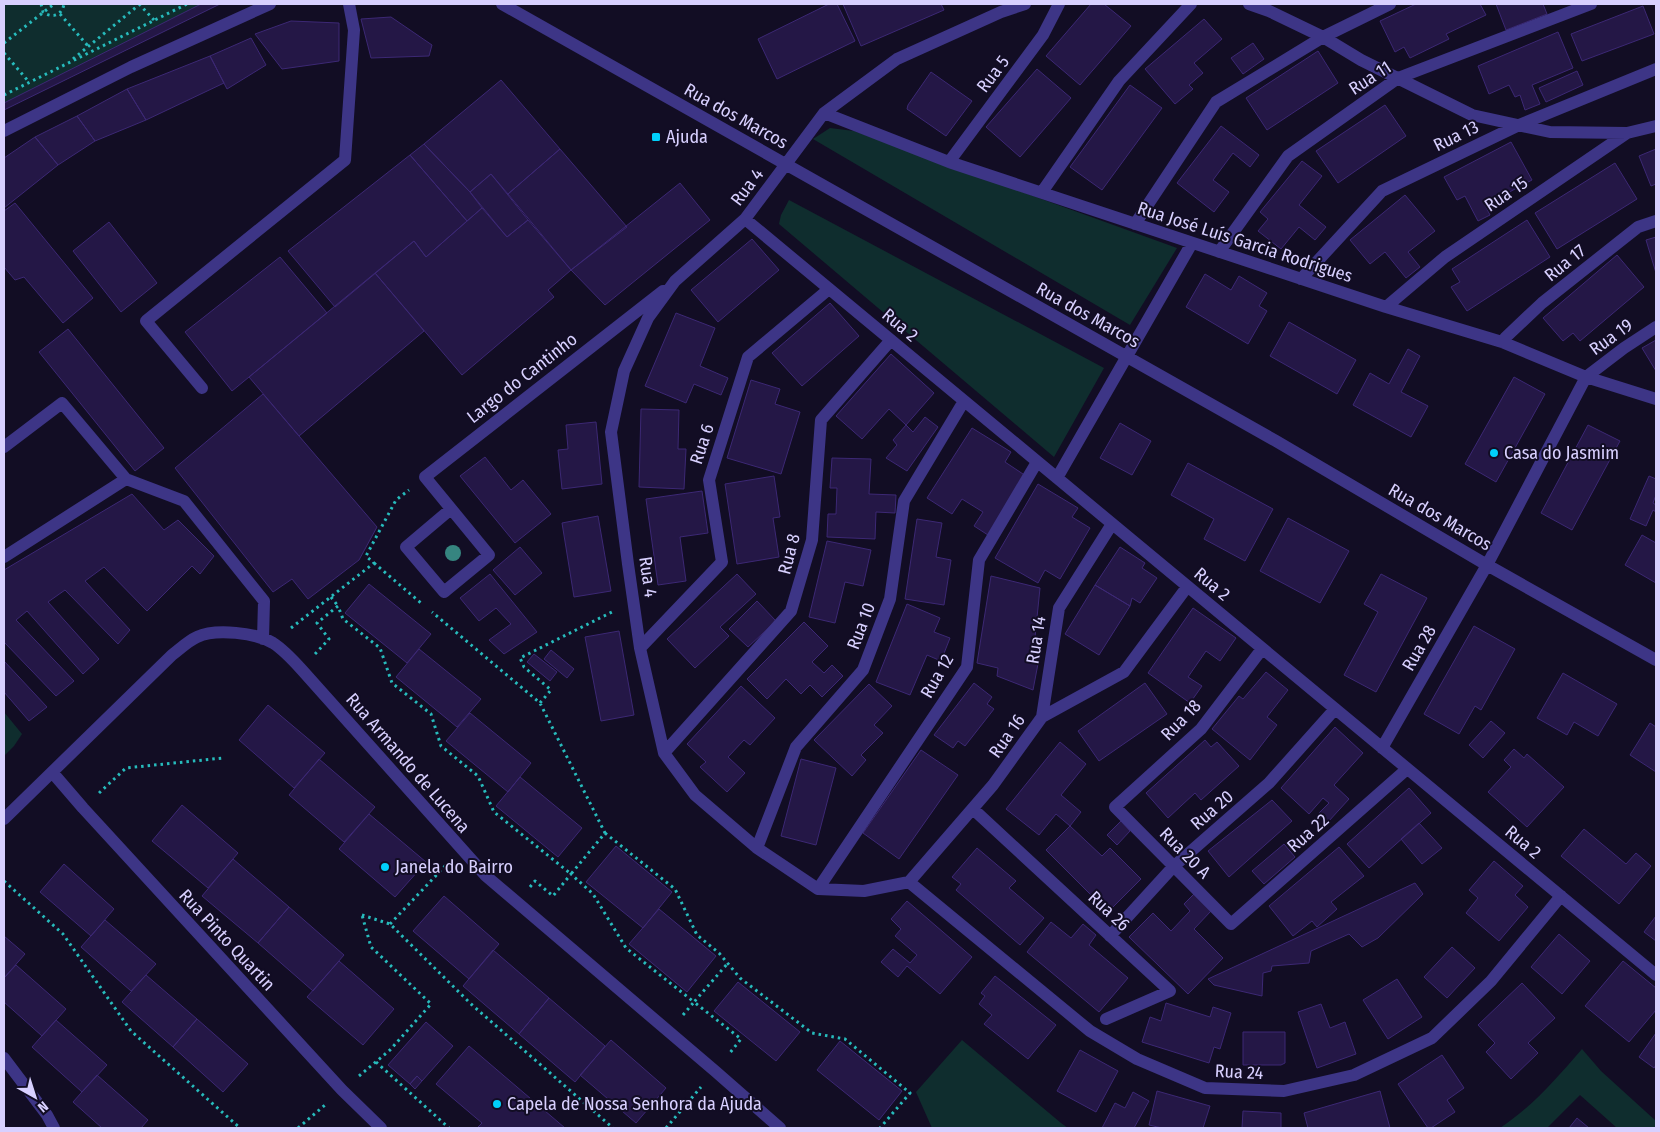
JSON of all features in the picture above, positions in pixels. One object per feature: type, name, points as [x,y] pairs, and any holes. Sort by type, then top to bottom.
[{"type":"street","points":[[4,131],[131,67],[270,4]]},
{"type":"street","points":[[202,388],[146,321],[345,160],[354,30],[349,4]]},
{"type":"street","name":"Rua dos Marcos","points":[[502,4],[1276,441],[1656,660]]},
{"type":"street","name":"Rua 4","points":[[818,889],[757,848],[695,795],[664,753],[640,648],[611,432],[624,371],[648,318],[674,282],[745,219],[824,113],[897,59],[1001,12],[1025,4]]},
{"type":"street","name":"Rua 5","points":[[949,162],[1044,35],[1059,4]]},
{"type":"street","points":[[1042,192],[1119,81],[1191,4]]},
{"type":"street","points":[[1249,4],[1269,11],[1323,37],[1361,60],[1472,115],[1550,132],[1627,133]]},
{"type":"street","points":[[1135,224],[1216,102],[1323,37],[1390,4]]},
{"type":"street","name":"Rua 11","points":[[1219,252],[1288,156],[1398,78],[1591,4]]},
{"type":"street","name":"Rua 13","points":[[1301,279],[1382,191],[1519,125],[1656,68]]},
{"type":"street","name":"Rua José Luís Garcia Rodrigues","points":[[824,113],[949,162],[1386,307],[1502,342],[1586,377],[1656,399]]},
{"type":"street","name":"Rua 15","points":[[1386,307],[1445,257],[1627,133],[1656,126]]},
{"type":"street","name":"Rua 2","points":[[745,219],[1656,975]]},
{"type":"street","name":"Rua 17","points":[[1502,342],[1542,303],[1638,227],[1656,221]]},
{"type":"street","points":[[1058,478],[1192,243]]},
{"type":"street","name":"Largo do Cantinho","points":[[425,477],[674,282]]},
{"type":"street","name":"Rua 6","points":[[640,648],[722,562],[709,480],[748,357],[829,289]]},
{"type":"street","name":"Rua 19","points":[[1586,377],[1656,326]]},
{"type":"street","name":"Rua 8","points":[[664,753],[791,611],[812,540],[821,420],[891,340]]},
{"type":"street","name":"Rua 28","points":[[1382,748],[1487,564],[1586,377]]},
{"type":"street","name":"Rua 10","points":[[757,848],[796,748],[862,670],[890,599],[904,501],[964,401]]},
{"type":"street","points":[[4,447],[62,402],[126,479],[184,501],[264,601],[268,641]]},
{"type":"street","name":"Rua 12","points":[[818,889],[967,667],[979,560],[1038,462]]},
{"type":"street","points":[[425,477],[489,555],[444,592],[406,547],[451,509]]},
{"type":"street","points":[[4,557],[126,479]]},
{"type":"street","name":"Rua 14","points":[[1042,717],[1059,608],[1112,524]]},
{"type":"street","name":"Rua 16","points":[[910,882],[994,785],[1042,717],[1124,672],[1187,586]]},
{"type":"street","name":"Rua Armando de Lucena","points":[[4,819],[172,655],[198,636],[223,632],[250,634],[268,641],[285,653],[302,670],[486,876],[780,1128]]},
{"type":"street","name":"Rua 18","points":[[1115,807],[1201,730],[1262,649]]},
{"type":"street","name":"Rua 20","points":[[1110,936],[1173,867],[1269,783],[1335,709]]},
{"type":"street","name":"Rua 22","points":[[1231,924],[1407,769]]},
{"type":"street","name":"Rua Pinto Quartin","points":[[52,772],[342,1090],[381,1128]]},
{"type":"street","name":"Rua 20 A","points":[[1115,807],[1231,924]]},
{"type":"street","name":"Rua 26","points":[[973,809],[1170,992],[1106,1019]]},
{"type":"street","points":[[818,889],[864,890],[910,882]]},
{"type":"street","name":"Rua 24","points":[[910,882],[1090,1031],[1137,1059],[1204,1088],[1284,1091],[1354,1074],[1432,1038],[1491,981],[1561,896]]},
{"type":"street","points":[[4,1058],[47,1115],[54,1128]]},
{"type":"path","points":[[41,4],[43,12]]},
{"type":"path","points":[[4,43],[54,4]]},
{"type":"path","points":[[43,12],[53,16],[60,14],[64,4]]},
{"type":"path","points":[[68,63],[140,4],[154,20]]},
{"type":"path","points":[[4,95],[187,4]]},
{"type":"path","points":[[60,14],[88,46]]},
{"type":"path","points":[[4,53],[29,82]]},
{"type":"path","points":[[425,477],[396,500],[366,556],[540,703],[605,833],[675,889],[697,935],[719,953],[740,978],[812,1034],[845,1040],[910,1092],[880,1128]]},
{"type":"path","points":[[268,641],[331,597],[374,563]]},
{"type":"path","points":[[331,597],[338,606],[343,619],[380,648],[392,683],[431,714],[441,746],[478,776],[494,812],[593,894],[626,948],[741,1039],[666,1128]]},
{"type":"path","points":[[302,670],[329,639],[317,624],[338,606]]},
{"type":"path","points":[[540,703],[551,690],[524,668],[520,658],[616,610],[634,607]]},
{"type":"path","points":[[83,808],[126,768],[223,758]]},
{"type":"path","points":[[517,903],[535,881],[553,896],[605,833]]},
{"type":"path","points":[[390,924],[461,850]]},
{"type":"path","points":[[4,881],[63,934],[131,1031],[240,1128]]},
{"type":"path","points":[[390,1050],[431,1004],[371,947],[362,915],[390,924],[471,1004],[614,1128]]},
{"type":"path","points":[[694,1002],[728,963]]},
{"type":"path","points":[[376,1062],[449,1128]]},
{"type":"green space","points":[[4,4],[220,4],[4,110]]},
{"type":"green space","points":[[830,128],[854,131],[1177,248],[1130,325],[813,139]]},
{"type":"green space","points":[[789,200],[1104,368],[1054,457],[779,224],[781,215]]},
{"type":"green space","points":[[4,712],[22,734],[4,756]]},
{"type":"green space","points":[[962,1040],[1068,1128],[932,1128],[916,1092]]},
{"type":"green space","points":[[1582,1049],[1601,1071],[1656,1121],[1656,1128],[1617,1128],[1580,1095],[1547,1128],[1500,1128],[1512,1120],[1554,1081]]},
{"type":"building","points":[[201,4],[220,4],[4,110],[4,103]]},
{"type":"building","points":[[829,4],[837,4],[855,41],[777,79],[758,39]]},
{"type":"building","points":[[843,4],[941,4],[944,10],[861,46]]},
{"type":"building","points":[[1091,4],[1104,4],[1131,26],[1080,85],[1046,56]]},
{"type":"building","points":[[1416,4],[1480,4],[1486,15],[1446,34],[1449,39],[1410,58],[1404,47],[1395,52],[1380,21]]},
{"type":"building","points":[[1496,4],[1543,4],[1547,14],[1506,30]]},
{"type":"building","points":[[1643,6],[1654,34],[1582,61],[1571,34]]},
{"type":"building","points":[[391,17],[432,45],[429,56],[371,58],[361,19]]},
{"type":"building","points":[[1204,19],[1222,39],[1194,63],[1203,73],[1189,85],[1193,89],[1175,104],[1145,69]]},
{"type":"building","points":[[291,21],[339,23],[339,61],[282,69],[255,34]]},
{"type":"building","points":[[1558,32],[1573,68],[1532,85],[1540,104],[1525,110],[1520,95],[1515,97],[1509,85],[1489,94],[1478,66]]},
{"type":"building","points":[[251,38],[266,65],[227,89],[210,56]]},
{"type":"building","points":[[1253,43],[1264,59],[1243,74],[1231,58]]},
{"type":"building","points":[[1318,51],[1338,83],[1267,130],[1246,98]]},
{"type":"building","points":[[210,56],[224,83],[146,120],[127,89]]},
{"type":"building","points":[[1037,69],[1071,98],[1020,157],[986,127]]},
{"type":"building","points":[[1577,71],[1583,85],[1546,102],[1539,88]]},
{"type":"building","points":[[931,72],[972,101],[946,136],[907,109]]},
{"type":"building","points":[[501,80],[560,149],[508,194],[491,174],[470,192],[424,144]]},
{"type":"building","points":[[1130,85],[1162,108],[1102,190],[1070,167]]},
{"type":"building","points":[[127,89],[146,120],[95,141],[77,116]]},
{"type":"building","points":[[1385,105],[1406,136],[1338,183],[1316,151]]},
{"type":"building","points":[[77,116],[95,141],[58,165],[35,137]]},
{"type":"building","points":[[1221,126],[1259,155],[1250,167],[1233,153],[1213,180],[1229,192],[1214,212],[1177,183]]},
{"type":"building","points":[[35,137],[58,165],[4,208],[4,158]]},
{"type":"building","points":[[1511,142],[1532,180],[1485,205],[1490,215],[1478,221],[1465,196],[1457,200],[1444,177]]},
{"type":"building","points":[[424,144],[470,192],[482,208],[467,221],[410,155]]},
{"type":"building","points":[[560,149],[627,227],[571,270],[508,194]]},
{"type":"building","points":[[1656,149],[1656,184],[1651,186],[1639,156]]},
{"type":"building","points":[[410,155],[467,221],[426,257],[414,241],[335,307],[288,251]]},
{"type":"building","points":[[1302,161],[1322,176],[1299,205],[1326,227],[1315,240],[1299,227],[1281,249],[1258,231],[1268,219],[1260,212]]},
{"type":"building","points":[[1615,163],[1637,199],[1557,249],[1535,213]]},
{"type":"building","points":[[491,174],[528,220],[507,237],[470,192]]},
{"type":"building","points":[[680,183],[710,220],[605,305],[571,270]]},
{"type":"building","points":[[1405,195],[1435,231],[1408,252],[1420,267],[1406,278],[1385,252],[1370,264],[1350,240]]},
{"type":"building","points":[[15,203],[93,298],[63,323],[24,277],[15,280],[4,267],[4,211]]},
{"type":"building","points":[[482,208],[507,237],[528,220],[571,270],[548,290],[554,297],[462,375],[375,273],[414,241],[426,257]]},
{"type":"building","points":[[1527,220],[1550,257],[1467,311],[1451,287],[1460,282],[1452,269]]},
{"type":"building","points":[[109,222],[157,283],[121,312],[73,251]]},
{"type":"building","points":[[1656,237],[1656,273],[1646,240]]},
{"type":"building","points":[[752,239],[779,270],[718,322],[691,290]]},
{"type":"building","points":[[1617,255],[1644,287],[1580,341],[1573,333],[1563,341],[1543,318]]},
{"type":"building","points":[[280,257],[327,313],[232,391],[185,332]]},
{"type":"building","points":[[375,273],[424,331],[299,436],[249,377]]},
{"type":"building","points":[[1205,274],[1231,290],[1239,276],[1267,293],[1259,306],[1267,311],[1248,344],[1186,307]]},
{"type":"building","points":[[830,303],[859,336],[802,386],[772,353]]},
{"type":"building","points":[[676,313],[715,328],[700,366],[728,378],[721,395],[694,384],[686,403],[645,386]]},
{"type":"building","points":[[1289,322],[1356,360],[1337,394],[1270,356]]},
{"type":"building","points":[[68,329],[164,448],[135,471],[39,352]]},
{"type":"building","points":[[1656,340],[1656,371],[1642,348]]},
{"type":"building","points":[[1408,349],[1420,356],[1401,392],[1428,406],[1411,437],[1353,405],[1370,373],[1389,384]]},
{"type":"building","points":[[891,354],[934,393],[906,425],[889,409],[862,439],[836,416]]},
{"type":"building","points":[[1514,377],[1545,394],[1496,482],[1465,464]]},
{"type":"building","points":[[751,380],[780,389],[775,404],[800,412],[781,474],[727,458]]},
{"type":"building","points":[[263,394],[377,527],[359,560],[308,599],[292,579],[273,592],[175,468]]},
{"type":"building","points":[[641,409],[679,410],[678,449],[686,449],[684,489],[639,487]]},
{"type":"building","points":[[925,417],[938,427],[907,471],[886,458],[897,445],[893,440],[906,425],[913,432]]},
{"type":"building","points":[[596,422],[602,484],[562,489],[558,450],[568,449],[566,425]]},
{"type":"building","points":[[1120,423],[1151,441],[1132,475],[1100,458]]},
{"type":"building","points":[[1588,425],[1620,441],[1572,530],[1541,513]]},
{"type":"building","points":[[972,428],[1011,452],[1005,462],[1026,476],[988,535],[974,526],[983,512],[962,499],[952,514],[927,498]]},
{"type":"building","points":[[485,457],[511,490],[523,480],[551,514],[515,543],[460,476]]},
{"type":"building","points":[[832,458],[871,459],[869,494],[896,495],[895,513],[876,512],[875,539],[827,537],[828,514],[836,514],[837,488],[830,488]]},
{"type":"building","points":[[1188,463],[1273,509],[1245,561],[1204,539],[1214,519],[1171,495]]},
{"type":"building","points":[[774,476],[780,517],[773,518],[779,557],[737,564],[725,484]]},
{"type":"building","points":[[1649,476],[1656,479],[1656,495],[1653,503],[1656,505],[1656,512],[1653,510],[1646,526],[1630,519]]},
{"type":"building","points":[[1038,484],[1078,508],[1072,517],[1090,528],[1060,579],[1045,570],[1038,583],[995,558]]},
{"type":"building","points":[[702,491],[708,533],[680,537],[686,581],[658,585],[646,499]]},
{"type":"building","points":[[132,494],[164,530],[178,520],[214,556],[200,574],[192,566],[147,611],[104,567],[85,581],[130,630],[118,644],[65,590],[48,602],[99,659],[83,674],[27,611],[16,620],[74,681],[56,696],[4,642],[4,570]]},
{"type":"building","points":[[598,516],[611,591],[574,597],[562,523]]},
{"type":"building","points":[[1288,518],[1349,551],[1320,603],[1260,571]]},
{"type":"building","points":[[917,519],[942,523],[936,557],[951,560],[944,605],[905,599]]},
{"type":"building","points":[[1642,535],[1656,543],[1656,583],[1625,565]]},
{"type":"building","points":[[827,541],[871,550],[863,586],[845,582],[835,623],[809,617]]},
{"type":"building","points":[[520,547],[542,573],[515,595],[493,570]]},
{"type":"building","points":[[1120,547],[1145,563],[1142,568],[1157,578],[1140,603],[1132,598],[1130,606],[1095,585]]},
{"type":"building","points":[[490,574],[537,632],[504,654],[489,640],[511,624],[496,608],[479,621],[460,598]]},
{"type":"building","points":[[737,574],[756,594],[720,627],[729,636],[695,668],[667,639]]},
{"type":"building","points":[[1381,574],[1427,598],[1376,692],[1344,675],[1378,612],[1364,604]]},
{"type":"building","points":[[991,576],[1040,588],[1034,647],[1041,648],[1033,690],[997,676],[998,668],[977,663]]},
{"type":"building","points":[[369,584],[431,634],[407,663],[345,613]]},
{"type":"building","points":[[1095,585],[1130,606],[1099,655],[1065,634]]},
{"type":"building","points":[[757,601],[776,621],[748,647],[729,629]]},
{"type":"building","points":[[907,604],[940,618],[934,632],[950,638],[941,661],[927,655],[910,695],[876,682]]},
{"type":"building","points":[[1193,608],[1236,638],[1220,661],[1206,651],[1188,677],[1202,686],[1190,703],[1148,673]]},
{"type":"building","points":[[804,622],[828,646],[812,662],[824,673],[832,665],[843,676],[822,697],[810,685],[801,694],[786,679],[767,699],[747,679]]},
{"type":"building","points":[[1474,626],[1515,649],[1481,710],[1475,706],[1459,734],[1424,714]]},
{"type":"building","points":[[619,631],[634,715],[601,721],[585,637]]},
{"type":"building","points":[[419,649],[481,699],[457,727],[396,677]]},
{"type":"building","points":[[551,650],[574,669],[567,678],[544,659]]},
{"type":"building","points":[[534,654],[557,672],[550,681],[527,662]]},
{"type":"building","points":[[4,661],[47,707],[29,721],[4,692]]},
{"type":"building","points":[[1266,672],[1288,690],[1267,717],[1277,725],[1250,760],[1212,729],[1239,696],[1243,699]]},
{"type":"building","points":[[1563,673],[1617,704],[1598,736],[1574,722],[1567,735],[1537,718]]},
{"type":"building","points":[[974,683],[992,697],[987,704],[994,709],[965,746],[958,741],[953,748],[934,735]]},
{"type":"building","points":[[1145,683],[1167,714],[1099,761],[1078,731]]},
{"type":"building","points":[[869,684],[892,706],[874,725],[883,733],[861,755],[866,760],[852,776],[814,740]]},
{"type":"building","points":[[741,686],[775,718],[750,745],[744,740],[728,757],[745,773],[727,792],[700,767],[706,762],[687,744]]},
{"type":"building","points":[[268,705],[325,753],[294,788],[239,740]]},
{"type":"building","points":[[470,713],[531,763],[508,792],[446,741]]},
{"type":"building","points":[[1491,721],[1505,733],[1483,758],[1469,745]]},
{"type":"building","points":[[1650,723],[1656,727],[1656,772],[1630,755]]},
{"type":"building","points":[[1335,727],[1363,753],[1334,785],[1349,799],[1328,822],[1319,813],[1329,803],[1323,798],[1309,814],[1281,788]]},
{"type":"building","points":[[1205,740],[1211,747],[1217,742],[1239,766],[1201,800],[1195,793],[1168,818],[1146,793]]},
{"type":"building","points":[[1060,742],[1086,764],[1061,795],[1081,812],[1070,826],[1056,814],[1039,835],[1006,809]]},
{"type":"building","points":[[1514,749],[1524,758],[1527,754],[1564,787],[1527,827],[1488,792],[1511,767],[1504,760]]},
{"type":"building","points":[[921,750],[958,775],[899,859],[863,833]]},
{"type":"building","points":[[319,759],[375,807],[344,842],[289,795]]},
{"type":"building","points":[[801,759],[836,768],[816,845],[781,836]]},
{"type":"building","points":[[520,777],[582,828],[558,857],[496,806]]},
{"type":"building","points":[[1409,788],[1431,813],[1369,868],[1347,844]]},
{"type":"building","points":[[1272,800],[1292,821],[1229,877],[1208,851]]},
{"type":"building","points":[[182,805],[238,853],[208,888],[152,841]]},
{"type":"building","points":[[369,814],[426,862],[395,897],[339,849]]},
{"type":"building","points":[[1121,821],[1130,831],[1117,845],[1107,835]]},
{"type":"building","points":[[1419,823],[1442,848],[1422,864],[1401,839]]},
{"type":"building","points":[[1070,826],[1102,856],[1110,848],[1141,879],[1108,912],[1046,850]]},
{"type":"building","points":[[1584,829],[1626,864],[1636,853],[1651,866],[1619,904],[1561,856]]},
{"type":"building","points":[[1284,844],[1295,857],[1264,884],[1252,871]]},
{"type":"building","points":[[616,846],[672,892],[643,928],[586,882]]},
{"type":"building","points":[[1339,847],[1364,876],[1331,902],[1337,909],[1317,927],[1312,921],[1293,936],[1269,906]]},
{"type":"building","points":[[977,848],[1016,881],[1009,888],[1044,918],[1020,945],[956,890],[961,884],[952,877]]},
{"type":"building","points":[[233,859],[289,907],[258,943],[202,896]]},
{"type":"building","points":[[1494,861],[1523,886],[1515,895],[1528,907],[1499,941],[1466,913],[1478,898],[1469,890]]},
{"type":"building","points":[[64,864],[114,909],[91,936],[40,892]]},
{"type":"building","points":[[1415,883],[1423,894],[1378,938],[1362,947],[1349,934],[1311,951],[1309,963],[1272,966],[1271,971],[1263,973],[1262,996],[1214,985],[1208,979]]},
{"type":"building","points":[[1194,894],[1211,911],[1194,929],[1223,958],[1188,994],[1129,937],[1153,913],[1171,931],[1190,911],[1184,904]]},
{"type":"building","points":[[444,896],[499,944],[469,979],[413,931]]},
{"type":"building","points":[[907,901],[972,957],[940,994],[907,966],[898,977],[881,962],[893,949],[910,963],[917,955],[895,936],[901,929],[891,919]]},
{"type":"building","points":[[289,907],[344,955],[313,991],[258,943]]},
{"type":"building","points":[[659,909],[716,956],[687,992],[629,944]]},
{"type":"building","points":[[1656,916],[1656,941],[1644,932]]},
{"type":"building","points":[[105,920],[156,964],[131,991],[81,947]]},
{"type":"building","points":[[1051,922],[1071,938],[1083,924],[1096,935],[1089,945],[1128,978],[1099,1012],[1027,952]]},
{"type":"building","points":[[1559,934],[1590,961],[1562,994],[1531,967]]},
{"type":"building","points":[[4,936],[25,954],[4,978]]},
{"type":"building","points":[[1452,947],[1475,968],[1447,998],[1424,977]]},
{"type":"building","points":[[493,950],[549,998],[519,1034],[463,986]]},
{"type":"building","points":[[339,961],[394,1009],[363,1045],[307,997]]},
{"type":"building","points":[[1623,961],[1656,988],[1656,1010],[1629,1042],[1585,1006]]},
{"type":"building","points":[[16,965],[66,1009],[42,1036],[4,1002],[4,978]]},
{"type":"building","points":[[146,975],[197,1019],[173,1047],[122,1002]]},
{"type":"building","points":[[995,976],[1056,1025],[1028,1059],[984,1024],[992,1015],[979,1004],[985,996],[981,993]]},
{"type":"building","points":[[1397,979],[1422,1017],[1388,1039],[1363,1000]]},
{"type":"building","points":[[738,982],[800,1032],[776,1061],[714,1011]]},
{"type":"building","points":[[1522,983],[1555,1018],[1528,1043],[1538,1053],[1511,1079],[1486,1052],[1495,1043],[1478,1025]]},
{"type":"building","points":[[549,998],[605,1046],[575,1082],[519,1034]]},
{"type":"building","points":[[1166,1003],[1210,1017],[1213,1007],[1231,1013],[1220,1049],[1214,1047],[1209,1063],[1142,1042],[1150,1017],[1161,1021]]},
{"type":"building","points":[[1321,1004],[1330,1028],[1345,1022],[1356,1054],[1317,1068],[1298,1012]]},
{"type":"building","points":[[197,1019],[248,1064],[223,1092],[173,1047]]},
{"type":"building","points":[[56,1020],[107,1065],[82,1092],[32,1047]]},
{"type":"building","points":[[426,1022],[453,1046],[422,1081],[417,1076],[410,1084],[388,1065]]},
{"type":"building","points":[[1243,1032],[1285,1032],[1285,1063],[1281,1065],[1243,1065]]},
{"type":"building","points":[[1656,1033],[1656,1065],[1654,1068],[1639,1057]]},
{"type":"building","points":[[611,1040],[666,1088],[636,1123],[580,1075]]},
{"type":"building","points":[[840,1041],[902,1091],[879,1120],[817,1070]]},
{"type":"building","name":"Capela de Nossa Senhora da Ajuda","points":[[469,1046],[565,1128],[477,1128],[482,1123],[436,1084]]},
{"type":"building","points":[[1080,1050],[1118,1071],[1096,1112],[1057,1091]]},
{"type":"building","points":[[1442,1055],[1464,1088],[1447,1100],[1455,1112],[1431,1128],[1428,1128],[1398,1084]]},
{"type":"building","points":[[97,1075],[148,1120],[141,1128],[102,1128],[73,1102]]},
{"type":"building","points":[[417,1076],[422,1081],[415,1089],[410,1084]]},
{"type":"building","points":[[1157,1091],[1210,1106],[1203,1128],[1162,1128],[1149,1125]]},
{"type":"building","points":[[1380,1091],[1390,1128],[1308,1128],[1304,1113]]},
{"type":"building","points":[[1133,1092],[1149,1101],[1134,1128],[1102,1128],[1115,1103],[1125,1108]]},
{"type":"building","points":[[1243,1111],[1281,1113],[1281,1128],[1242,1128]]},
{"type":"building","points":[[1577,1118],[1589,1128],[1569,1128]]},
{"type":"place","name":"Ajuda","points":[[656,137]]},
{"type":"place","name":"Casa do Jasmim","points":[[1494,453]]},
{"type":"place","name":"Janela do Bairro","points":[[385,867]]},
{"type":"place","name":"Capela de Nossa Senhora da Ajuda","points":[[497,1104]]}]
